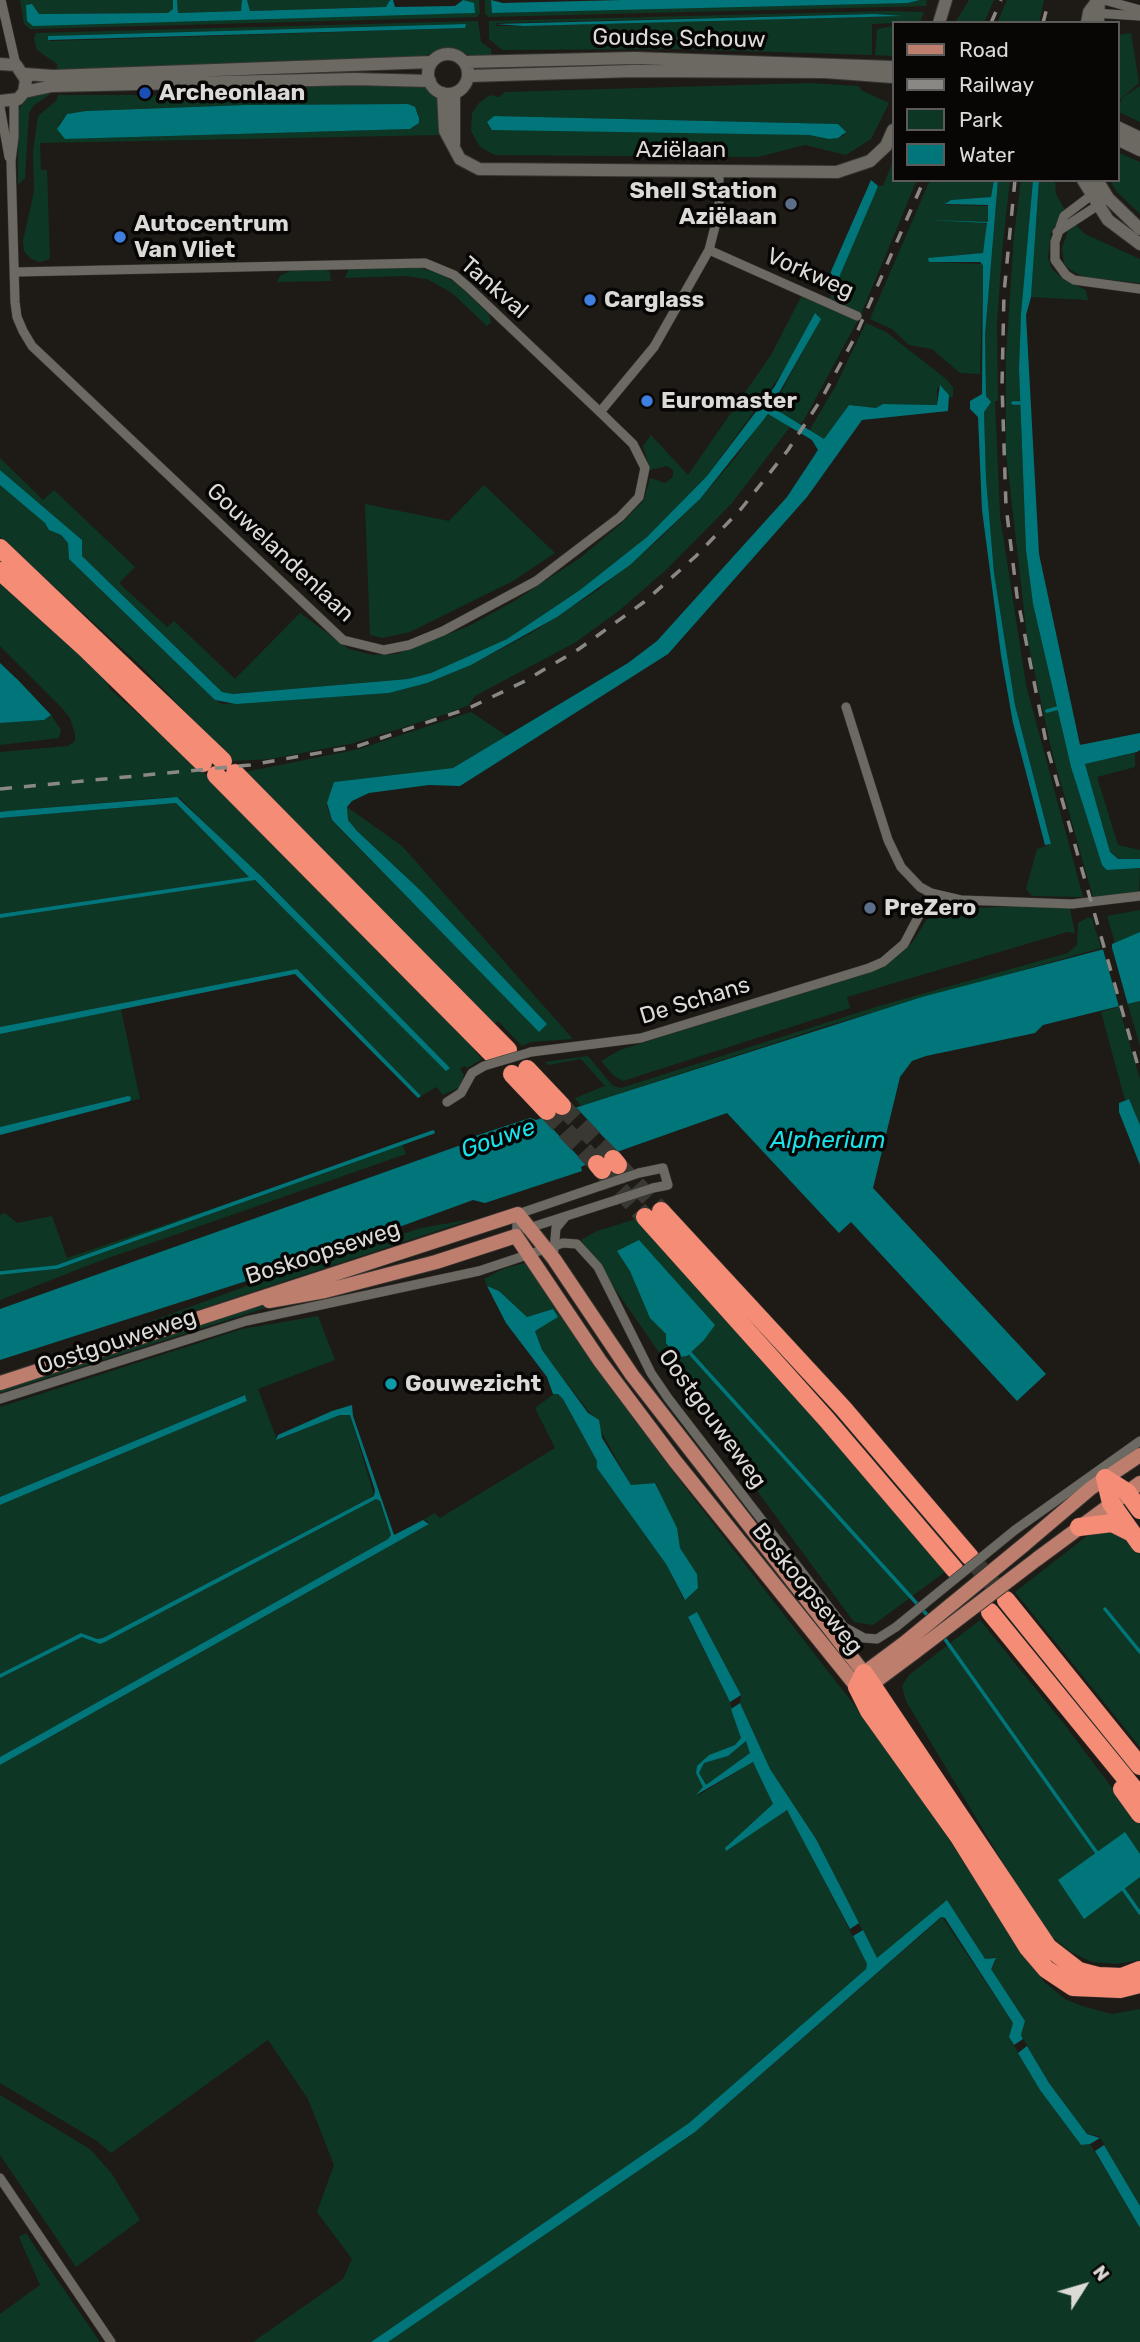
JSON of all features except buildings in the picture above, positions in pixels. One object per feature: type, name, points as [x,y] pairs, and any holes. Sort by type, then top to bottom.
[{"type":"highway","points":[[0,548],[219,768],[495,1057]]},
{"type":"highway","points":[[0,571],[219,768]]},
{"type":"highway","points":[[523,1065],[554,1108]]},
{"type":"highway","points":[[955,1570],[653,1214],[843,1408],[970,1557]]},
{"type":"highway","points":[[1105,1478],[1133,1488],[1140,1510]]},
{"type":"highway","points":[[1105,1478],[1111,1503],[1137,1539]]},
{"type":"highway","points":[[1079,1527],[1112,1523],[1137,1539]]},
{"type":"highway","points":[[1006,1600],[1140,1766]]},
{"type":"highway","points":[[990,1612],[1140,1796]]},
{"type":"highway","points":[[864,1681],[1048,1947],[1079,1971],[1098,1976],[1122,1977],[1140,1970]]},
{"type":"highway","points":[[864,1681],[869,1711],[959,1837],[1028,1948],[1046,1969],[1073,1987],[1120,1989],[1140,1984]]},
{"type":"highway","points":[[1059,1696],[1140,1814]]},
{"type":"highway","points":[[1111,1729],[1140,1759]]},
{"type":"main road","points":[[940,21],[947,0]]},
{"type":"main road","points":[[1093,18],[1100,0]]},
{"type":"main road","points":[[0,64],[53,76],[432,62],[448,54],[465,62],[468,76],[463,88],[449,93],[430,81],[355,79],[52,86],[24,92],[14,101],[0,101]]},
{"type":"main road","name":"Goudse Schouw","points":[[465,62],[635,58],[876,70],[892,78]]},
{"type":"main road","points":[[430,81],[432,62]]},
{"type":"main road","name":"Goudse Schouw","points":[[468,76],[633,71],[876,70],[892,67]]},
{"type":"main road","points":[[20,69],[24,92]]},
{"type":"main road","name":"Aziëlaan","points":[[449,93],[445,131],[460,159],[479,169],[719,172],[851,170],[877,156],[886,146],[892,132]]},
{"type":"main road","points":[[1126,136],[1140,150]]},
{"type":"main road","points":[[1085,182],[1140,229]]},
{"type":"main road","points":[[1099,194],[1130,239],[1140,244]]},
{"type":"main road","name":"Boskoopseweg","points":[[0,1383],[518,1214],[552,1251],[632,1375],[864,1681]]},
{"type":"main road","name":"Boskoopseweg","points":[[223,1310],[325,1291],[516,1236],[600,1361],[675,1461],[864,1681]]},
{"type":"main road","points":[[497,1243],[527,1255]]},
{"type":"main road","points":[[911,1646],[1025,1544],[1105,1478],[1140,1455]]},
{"type":"main road","points":[[864,1681],[1133,1488]]},
{"type":"street","points":[[1,0],[5,33],[20,69]]},
{"type":"street","points":[[1100,0],[1140,9]]},
{"type":"street","points":[[1093,18],[1140,16]]},
{"type":"street","name":"Gouwelandenlaan","points":[[10,161],[15,137],[14,101]]},
{"type":"street","name":"Gouwelandenlaan","points":[[0,107],[10,161],[17,317],[32,346],[343,640],[384,650],[409,645],[494,606],[558,567],[631,508],[644,486],[643,462],[633,444],[600,412]]},
{"type":"street","points":[[600,412],[654,347],[709,250],[719,211],[719,172]]},
{"type":"street","points":[[1099,194],[1068,211],[1058,232],[1055,260],[1066,275],[1090,284],[1140,289]]},
{"type":"street","name":"Vorkweg","points":[[709,250],[857,316]]},
{"type":"street","name":"Tankval","points":[[16,272],[425,263],[447,272],[468,287],[600,412]]},
{"type":"street","points":[[846,707],[888,840],[912,880],[931,893],[961,900],[1072,904],[1140,896]]},
{"type":"street","name":"De Schans","points":[[495,1057],[523,1065],[641,1038],[869,968],[883,962],[904,944],[931,893]]},
{"type":"street","points":[[447,1102],[461,1093],[472,1073],[495,1057]]},
{"type":"street","name":"Boskoopseweg","points":[[516,1236],[530,1226],[668,1185],[663,1168],[639,1173],[606,1169],[518,1214]]},
{"type":"street","points":[[516,1236],[518,1214]]},
{"type":"street","points":[[552,1251],[556,1228],[567,1215]]},
{"type":"street","name":"Oostgouweweg","points":[[0,1399],[246,1321],[479,1271],[527,1255],[577,1244],[593,1260],[668,1398],[844,1627],[864,1638],[877,1639],[1015,1530],[1140,1441]]},
{"type":"street","points":[[0,2178],[111,2342]]},
{"type":"green space","points":[[20,0],[173,0],[173,9],[169,13],[38,14],[32,4],[27,21],[474,13],[463,0],[479,0],[480,13],[477,17],[30,29],[24,24]]},
{"type":"green space","points":[[177,0],[242,0],[242,11],[178,13]]},
{"type":"green space","points":[[247,0],[389,0],[389,4],[386,7],[250,11]]},
{"type":"green space","points":[[485,0],[491,0],[492,13],[927,0],[926,6],[489,17],[485,14]]},
{"type":"green space","points":[[969,0],[994,0],[985,21],[956,21]]},
{"type":"green space","points":[[1007,0],[1044,0],[1039,21],[998,21]]},
{"type":"green space","points":[[924,12],[920,21],[872,24],[872,55],[676,49],[502,50],[489,39],[489,21]],"holes":[[[875,14],[904,16],[496,26],[496,23]]]},
{"type":"green space","points":[[478,21],[481,42],[491,49],[492,57],[473,56],[447,48],[421,57],[58,72],[57,64],[37,50],[34,39],[36,33]],"holes":[[[465,24],[465,28],[50,41],[48,36]]]},
{"type":"green space","points":[[892,26],[892,56],[875,55],[877,29]]},
{"type":"green space","points":[[1131,33],[1139,83],[1119,100],[1119,35]]},
{"type":"green space","points":[[809,83],[859,86],[861,90],[889,103],[871,139],[846,155],[805,145],[758,157],[495,155],[480,147],[471,131],[472,113],[479,103],[490,95],[499,97],[505,92]],"holes":[[[494,116],[838,124],[844,136],[829,139],[809,135],[492,129],[487,122]]]},
{"type":"green space","points":[[417,85],[426,88],[437,98],[441,135],[40,143],[41,170],[47,170],[50,259],[40,262],[31,259],[24,251],[23,241],[34,191],[33,152],[38,116],[56,101],[58,95],[141,95],[142,100],[150,100],[150,96],[166,95],[167,87]],"holes":[[[408,104],[418,112],[415,127],[410,129],[65,139],[58,125],[67,114],[86,111],[246,105]]]},
{"type":"green space","points":[[1140,86],[1140,122],[1119,112],[1122,98]]},
{"type":"green space","points":[[49,90],[49,95],[34,105],[29,113],[25,178],[18,185],[18,110],[30,94]]},
{"type":"green space","points":[[1119,153],[1140,162],[1140,214],[1116,191],[1111,182],[1119,182]]},
{"type":"green space","points":[[892,164],[892,182],[916,182],[861,314],[829,299],[878,186],[883,186]]},
{"type":"green space","points":[[929,182],[994,182],[991,197],[951,200],[946,205],[989,206],[988,222],[975,222],[988,224],[983,253],[942,257],[929,262],[983,264],[980,374],[960,373],[932,349],[909,345],[892,329],[870,319]]},
{"type":"green space","points":[[998,182],[1010,182],[997,324],[998,401],[995,401],[1000,516],[1026,685],[1083,897],[1032,896],[1026,889],[1037,849],[1051,844],[1015,705],[994,573],[986,479],[984,410],[989,401],[986,396],[985,335]]},
{"type":"green space","points":[[1021,182],[1033,182],[1019,369],[1026,550],[1033,604],[1071,767],[1102,865],[1108,870],[1140,868],[1139,891],[1093,897],[1052,752],[1027,637],[1006,452],[1006,356],[1014,235]]},
{"type":"green space","points":[[1039,182],[1055,182],[1056,194],[1065,210],[1051,232],[1048,258],[1052,269],[1064,280],[1086,290],[1088,300],[1031,297]]},
{"type":"green space","points":[[1076,225],[1085,234],[1140,259],[1140,283],[1084,277],[1069,269],[1064,263],[1062,248],[1068,231]]},
{"type":"green space","points":[[412,266],[436,272],[455,282],[489,314],[491,323],[487,326],[452,293],[427,279],[404,276],[345,278],[349,268]]},
{"type":"green space","points":[[325,268],[330,272],[331,281],[277,282],[280,276],[292,270]]},
{"type":"green space","points":[[802,295],[858,320],[804,420],[798,426],[775,409],[774,405],[817,325],[707,476],[647,537],[580,590],[507,639],[431,673],[408,679],[233,694],[222,692],[82,556],[82,540],[0,470],[0,458],[43,500],[54,490],[135,567],[119,583],[167,627],[174,621],[235,679],[300,613],[349,649],[373,655],[397,654],[469,626],[516,600],[580,558],[623,522],[644,500],[650,478],[665,483],[673,477],[673,470],[667,466],[650,470],[643,446],[651,435],[688,475],[771,355]]},
{"type":"green space","points":[[866,323],[886,332],[946,379],[953,387],[953,397],[948,398],[949,395],[941,386],[937,388],[937,405],[883,404],[876,408],[849,405],[824,439],[809,431],[835,387]]},
{"type":"green space","points":[[771,414],[790,427],[732,503],[668,568],[620,610],[576,642],[475,696],[469,705],[446,714],[354,743],[271,759],[233,761],[141,666],[0,537],[0,485],[46,523],[49,530],[60,535],[68,543],[69,559],[222,704],[389,693],[427,683],[471,665],[533,632],[599,589],[656,542],[700,499],[736,457],[762,419]]},
{"type":"green space","points":[[484,485],[555,553],[513,581],[410,632],[382,638],[370,635],[365,504],[449,521]]},
{"type":"green space","points":[[0,582],[106,679],[110,689],[195,764],[475,1045],[472,1048],[482,1059],[460,1069],[464,1075],[460,1087],[443,1095],[436,1087],[421,1096],[297,969],[0,1027],[0,918],[253,879],[450,1068],[181,799],[169,797],[0,812],[0,752],[68,746],[75,741],[75,734],[70,718],[62,708],[0,646]]},
{"type":"green space","points":[[471,712],[507,736],[453,768],[334,782],[327,807],[332,821],[539,1031],[547,1024],[421,891],[357,831],[348,820],[347,807],[402,846],[573,1039],[531,1042],[522,1046],[498,1021],[494,1024],[245,772],[359,749]]},
{"type":"green space","points":[[51,715],[61,730],[59,738],[0,745],[0,723],[44,720]]},
{"type":"green space","points":[[1135,753],[1135,767],[1097,777],[1118,845],[1140,850],[1140,859],[1117,859],[1110,852],[1085,764]]},
{"type":"green space","points":[[176,803],[249,877],[0,914],[0,818]]},
{"type":"green space","points":[[1069,904],[1075,933],[1067,932],[847,997],[850,1008],[623,1081],[614,1076],[601,1061],[620,1050],[884,967],[912,943],[933,910]]},
{"type":"green space","points":[[1140,910],[1140,932],[1115,943],[1107,916]]},
{"type":"green space","points":[[1088,917],[1092,919],[1101,948],[833,1024],[581,1106],[575,1098],[605,1086],[581,1059],[548,1065],[545,1062],[588,1056],[613,1086],[621,1088],[879,1006],[1068,953],[1077,945],[1078,923]]},
{"type":"green space","points":[[1140,1001],[1140,1046],[1128,1005],[1119,1008],[1140,1079],[1140,1125],[1129,1099],[1125,1100],[1101,1012]]},
{"type":"green space","points":[[121,1009],[140,1099],[130,1101],[128,1096],[0,1127],[0,1034]]},
{"type":"green space","points":[[402,1144],[406,1154],[97,1262],[0,1300],[0,1215],[5,1213],[17,1223],[52,1216],[67,1258]]},
{"type":"green space","points":[[473,1219],[161,1322],[130,1329],[290,1270],[421,1228]]},
{"type":"green space","points":[[636,1219],[847,1456],[945,1572],[873,1625],[854,1622],[729,1453],[581,1240],[597,1231]]},
{"type":"green space","points":[[525,1263],[670,1468],[890,1751],[1044,1982],[1065,1999],[1082,2006],[1112,2014],[1140,2009],[1140,2206],[1099,2136],[1087,2134],[1049,2083],[1021,2035],[1025,2021],[990,1968],[996,1961],[993,1957],[985,1960],[947,1900],[877,1959],[816,1839],[770,1769],[740,1703],[741,1695],[697,1612],[688,1618],[730,1702],[741,1738],[735,1745],[709,1755],[697,1766],[696,1773],[704,1787],[697,1796],[753,1762],[773,1804],[771,1808],[786,1810],[791,1816],[867,1964],[866,1969],[689,2123],[371,2342],[253,2342],[343,2279],[352,2259],[317,2212],[334,2165],[308,2099],[268,2040],[111,2153],[97,2141],[0,2083],[0,1765],[429,1524],[423,1520],[435,1513],[440,1518],[555,1448],[535,1408],[554,1394],[563,1399],[597,1461],[597,1468],[666,1564],[684,1600],[697,1574],[680,1548],[656,1483],[631,1485],[593,1417],[542,1351],[535,1331],[557,1317],[553,1309],[527,1317],[499,1291],[487,1286],[484,1279],[503,1269]]},
{"type":"green space","points":[[281,1303],[0,1393],[0,1385],[230,1312]]},
{"type":"green space","points":[[318,1316],[335,1360],[258,1389],[277,1440],[340,1415],[350,1415],[374,1496],[103,1638],[97,1639],[81,1633],[0,1674],[0,1505],[247,1401],[247,1398],[244,1395],[0,1497],[0,1407],[242,1329]]},
{"type":"green space","points":[[376,1499],[391,1535],[388,1539],[0,1757],[0,1678],[82,1637],[100,1644]]},
{"type":"green space","points":[[1096,1529],[1125,1534],[1140,1555],[1140,1747],[1015,1592]]},
{"type":"green space","points":[[980,1620],[1064,1724],[1140,1825],[1140,1960],[1116,1964],[1092,1962],[1071,1952],[1050,1935],[1032,1911],[906,1701],[902,1686],[909,1675]]},
{"type":"green space","points":[[747,1740],[751,1752],[706,1786],[699,1773],[704,1763],[728,1756]]},
{"type":"green space","points":[[942,1917],[1013,2023],[1009,2037],[1040,2090],[1081,2145],[1090,2144],[1140,2228],[1140,2342],[388,2342],[695,2132]]},
{"type":"green space","points":[[0,2095],[90,2149],[112,2174],[140,2220],[76,2267],[0,2155]]},
{"type":"green space","points":[[26,2233],[100,2342],[0,2342],[0,2314],[40,2285],[19,2237]]},
{"type":"water","points":[[173,0],[177,0],[178,13],[241,11],[242,0],[247,0],[250,11],[386,7],[390,0],[393,0],[395,7],[455,6],[463,0],[474,3],[475,13],[33,26],[27,21],[26,5],[32,4],[39,14],[168,13],[173,9]]},
{"type":"water","points":[[491,0],[503,3],[622,0],[920,0],[907,3],[492,13]]},
{"type":"water","points":[[875,14],[904,16],[524,26],[495,24]]},
{"type":"water","points":[[466,24],[465,28],[48,40],[48,36]]},
{"type":"water","points":[[408,104],[415,107],[419,118],[419,123],[410,129],[65,139],[57,129],[67,114],[86,111],[246,105]]},
{"type":"water","points":[[494,116],[838,124],[846,132],[838,138],[829,139],[809,135],[492,130],[487,122]]},
{"type":"water","points":[[871,180],[878,186],[837,282],[833,289],[829,289],[826,286],[832,269]]},
{"type":"water","points":[[994,182],[998,182],[985,335],[986,396],[991,402],[984,412],[986,479],[994,573],[1015,705],[1051,844],[1045,845],[1013,723],[1001,655],[982,510],[978,417],[970,409],[970,401],[982,394],[983,265],[980,262],[929,262],[928,258],[983,253],[987,223],[929,220],[988,222],[988,205],[945,204],[951,200],[991,197]]},
{"type":"water","points":[[1033,182],[1039,182],[1031,297],[1026,315],[1039,554],[1080,745],[1140,733],[1140,750],[1137,752],[1085,764],[1110,852],[1118,859],[1140,859],[1140,868],[1107,870],[1102,865],[1071,767],[1033,604],[1026,550],[1019,369]]},
{"type":"water","points":[[815,313],[821,319],[776,398],[775,409],[824,439],[849,405],[876,408],[883,404],[937,405],[940,385],[949,395],[948,411],[862,420],[807,497],[668,654],[460,786],[429,785],[369,793],[352,801],[347,807],[348,820],[357,831],[421,891],[547,1024],[539,1032],[332,820],[327,803],[334,782],[453,768],[628,663],[657,641],[787,497],[818,450],[812,440],[768,414],[700,499],[630,565],[557,617],[471,665],[427,683],[389,693],[236,704],[215,700],[69,559],[68,543],[61,535],[49,530],[45,523],[0,485],[0,470],[82,540],[82,556],[222,692],[233,694],[408,679],[431,673],[507,639],[580,590],[647,537],[707,476],[755,413],[775,386]]},
{"type":"water","points":[[0,663],[51,715],[44,720],[0,723]]},
{"type":"water","points":[[177,797],[261,876],[450,1068],[446,1071],[255,880],[0,918],[0,914],[249,877],[176,803],[0,818],[0,812],[8,811]]},
{"type":"water","points":[[1140,932],[1140,1001],[1043,1025],[1035,1033],[926,1056],[912,1061],[900,1077],[873,1188],[1046,1374],[1017,1401],[851,1222],[839,1233],[727,1113],[597,1159],[581,1167],[582,1171],[485,1203],[473,1200],[284,1269],[0,1360],[0,1309],[461,1145],[466,1139],[530,1118],[536,1120],[581,1106],[922,997],[1112,947],[1112,944]]},
{"type":"water","points":[[297,969],[421,1096],[418,1098],[295,974],[0,1034],[0,1027]]},
{"type":"water","points":[[131,1097],[130,1101],[0,1135],[0,1127]]},
{"type":"water","points":[[1129,1099],[1140,1125],[1140,1165],[1119,1112],[1119,1103]]},
{"type":"water","points":[[639,1240],[715,1325],[687,1356],[678,1357],[666,1343],[666,1334],[650,1318],[630,1271],[617,1251]]},
{"type":"water","points":[[487,1286],[499,1291],[527,1317],[553,1309],[558,1317],[535,1331],[542,1350],[588,1413],[599,1420],[602,1438],[631,1485],[655,1483],[677,1528],[680,1548],[697,1574],[698,1588],[685,1600],[666,1564],[597,1468],[597,1461],[563,1399],[558,1394],[553,1394],[547,1377],[506,1323]]},
{"type":"water","points":[[245,1395],[247,1401],[0,1505],[0,1497]]},
{"type":"water","points":[[352,1405],[353,1416],[394,1535],[423,1520],[429,1524],[0,1765],[0,1757],[388,1539],[391,1535],[380,1501],[376,1499],[105,1642],[100,1644],[82,1637],[0,1678],[0,1674],[81,1633],[97,1639],[103,1638],[374,1496],[375,1490],[350,1415],[340,1415],[276,1440],[278,1435]]},
{"type":"water","points":[[697,1612],[741,1695],[730,1702],[688,1617]]},
{"type":"water","points":[[740,1703],[770,1769],[816,1839],[859,1923],[850,1929],[787,1810],[726,1851],[725,1848],[773,1804],[753,1762],[696,1795],[703,1787],[696,1773],[697,1766],[709,1755],[735,1745],[741,1738],[731,1709]],"holes":[[[746,1741],[750,1753],[706,1785],[699,1773],[704,1763],[728,1756]]]},
{"type":"water","points":[[1125,1832],[1140,1854],[1140,1877],[1084,1919],[1058,1880]]},
{"type":"water","points":[[947,1900],[985,1959],[996,1958],[991,1969],[1025,2021],[1021,2035],[1023,2039],[1014,2045],[1009,2037],[1013,2023],[945,1918],[941,1917],[695,2132],[388,2342],[371,2342],[689,2123],[866,1969],[867,1964],[853,1936],[863,1930],[877,1958]]},
{"type":"water","points":[[1027,2046],[1049,2083],[1087,2134],[1100,2138],[1090,2144],[1081,2145],[1040,2090],[1018,2053]]},
{"type":"water","points":[[1104,2145],[1140,2206],[1140,2228],[1095,2151]]},
{"type":"pier","points":[[1111,944],[1128,1005],[1119,1007],[1102,946]]},
{"type":"pier","points":[[574,1105],[621,1156],[588,1167],[540,1115]]},
{"type":"waterway","points":[[1013,403],[1020,403]]},
{"type":"waterway","points":[[1047,711],[1058,708]]},
{"type":"waterway","points":[[0,1273],[57,1267],[433,1132]]},
{"type":"waterway","points":[[689,1352],[929,1617]]},
{"type":"waterway","points":[[1105,1609],[1140,1652]]},
{"type":"waterway","points":[[942,1635],[1097,1853]]},
{"type":"waterway","points":[[1123,1889],[1140,1913]]},
{"type":"tunnel","points":[[562,1106],[613,1159]]},
{"type":"tunnel","points":[[547,1111],[597,1164]]},
{"type":"tunnel","points":[[618,1165],[661,1211]]},
{"type":"tunnel","points":[[602,1170],[645,1217]]},
{"type":"tunnel","points":[[970,1557],[1006,1600]]},
{"type":"railway","points":[[992,21],[1001,0]]},
{"type":"railway","points":[[1044,21],[1049,0]]},
{"type":"railway","points":[[0,789],[250,765],[358,746],[469,708],[523,682],[579,649],[644,602],[696,556],[741,509],[788,450],[822,398],[855,337],[923,182]]},
{"type":"railway","points":[[1015,182],[1004,293],[1002,386],[1006,506],[1017,596],[1047,747],[1140,1073]]},
{"type":"place","name":"Archeonlaan","points":[[145,93]]},
{"type":"place","name":"Shell Station Aziëlaan","points":[[791,204]]},
{"type":"place","name":"Autocentrum Van Vliet","points":[[120,237]]},
{"type":"place","name":"Carglass","points":[[590,300]]},
{"type":"place","name":"Euromaster","points":[[647,401]]},
{"type":"place","name":"PreZero","points":[[870,908]]},
{"type":"place","name":"Gouwezicht","points":[[391,1384]]},
{"type":"water label","name":"Gouwe","points":[[498,1139]]},
{"type":"water label","name":"Alpherium","points":[[828,1141]]}]
